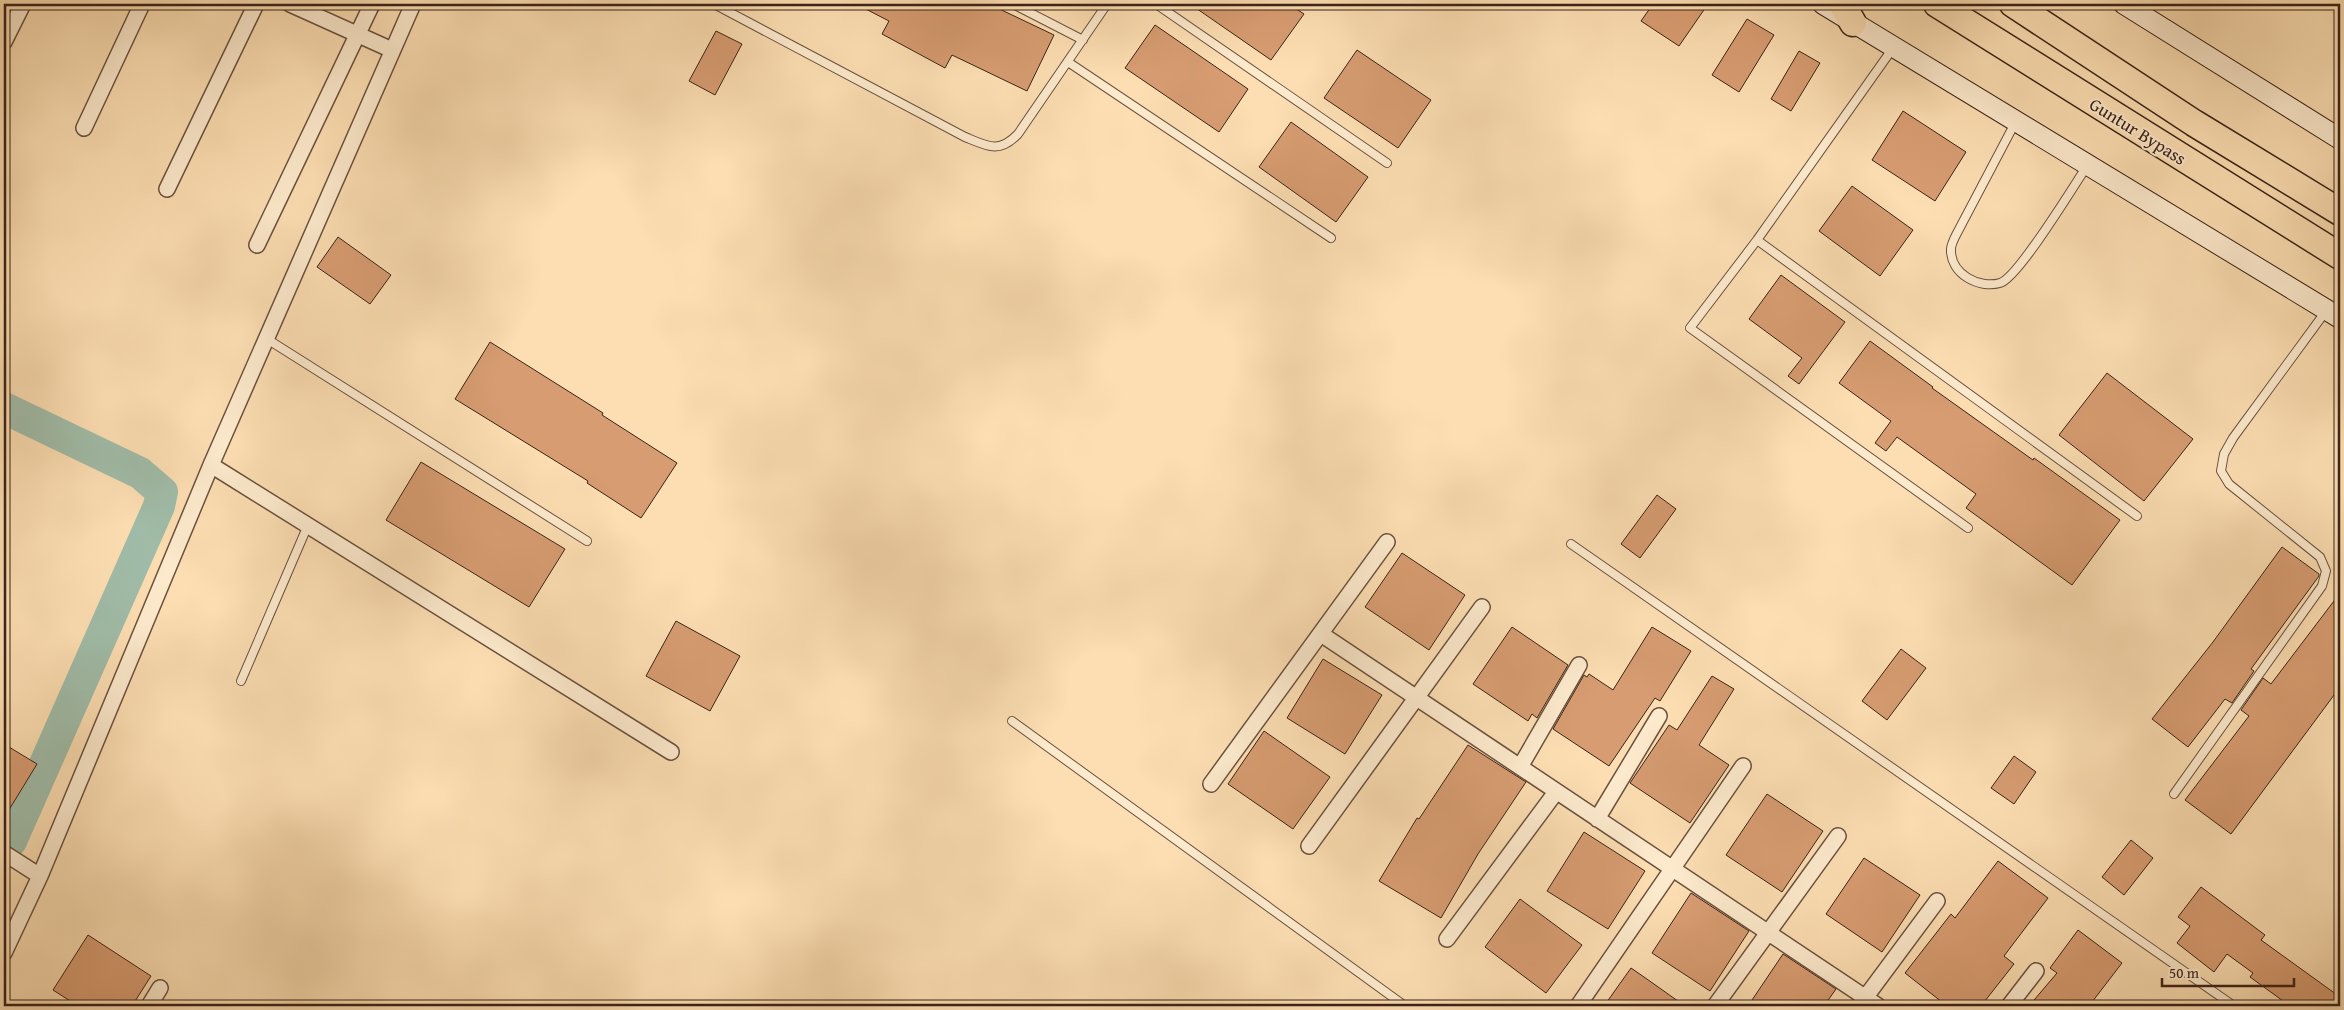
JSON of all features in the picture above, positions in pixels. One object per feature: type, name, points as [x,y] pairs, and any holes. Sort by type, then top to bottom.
[{"type":"highway","name":"Guntur Bypass","points":[[1937,4],[2340,256]]},
{"type":"highway","name":"Guntur Bypass","points":[[2013,4],[2194,123],[2340,212]]},
{"type":"street","points":[[4,42],[22,4]]},
{"type":"street","points":[[84,128],[142,4]]},
{"type":"street","points":[[167,189],[256,4]]},
{"type":"street","points":[[290,4],[392,50]]},
{"type":"street","points":[[257,245],[372,4]]},
{"type":"street","points":[[4,953],[40,876],[211,465],[413,4]]},
{"type":"street","points":[[1823,4],[1848,13],[1893,48],[2334,314]]},
{"type":"street","points":[[2124,4],[2340,139]]},
{"type":"street","points":[[211,465],[671,752]]},
{"type":"street","points":[[1211,784],[1388,542]]},
{"type":"street","points":[[1309,846],[1482,607]]},
{"type":"street","points":[[1321,634],[1768,933],[1868,1003],[1937,901]]},
{"type":"street","points":[[1520,767],[1579,665]]},
{"type":"street","points":[[1597,818],[1659,716]]},
{"type":"street","points":[[1578,1006],[1743,766]]},
{"type":"street","points":[[1447,939],[1556,792]]},
{"type":"street","points":[[1716,1006],[1838,836]]},
{"type":"street","points":[[4,853],[40,876]]},
{"type":"street","points":[[2009,1006],[2036,972]]},
{"type":"street","points":[[149,1006],[160,988]]},
{"type":"lane","points":[[714,4],[965,137],[983,145],[998,148],[1009,144],[1018,134],[1107,4]]},
{"type":"lane","points":[[1013,4],[1083,40]]},
{"type":"lane","points":[[1156,4],[1387,163]]},
{"type":"lane","points":[[1893,48],[1757,240],[1690,328],[1968,528]]},
{"type":"lane","points":[[1068,62],[1331,238]]},
{"type":"lane","points":[[2016,121],[1950,249],[1953,264],[1966,278],[1985,285],[2002,283],[2018,269],[2088,165]]},
{"type":"lane","points":[[1757,240],[2137,516]]},
{"type":"lane","points":[[2174,794],[2322,586],[2326,571],[2320,557],[2229,484],[2221,471],[2224,454],[2233,438],[2334,314]]},
{"type":"lane","points":[[267,339],[587,541]]},
{"type":"lane","points":[[241,681],[308,525]]},
{"type":"lane","points":[[1571,544],[2234,1006]]},
{"type":"lane","points":[[1012,721],[1405,1006]]},
{"type":"building","points":[[856,4],[989,4],[1054,35],[1027,91],[952,55],[945,68],[882,34],[889,21]]},
{"type":"building","points":[[1190,4],[1289,4],[1304,14],[1271,60]]},
{"type":"building","points":[[1653,4],[1708,4],[1679,46],[1641,21]]},
{"type":"building","points":[[1747,19],[1774,35],[1739,92],[1712,75]]},
{"type":"building","points":[[1155,25],[1248,89],[1219,132],[1125,68]]},
{"type":"building","points":[[716,31],[742,44],[715,95],[689,81]]},
{"type":"building","points":[[1357,50],[1431,100],[1398,148],[1324,98]]},
{"type":"building","points":[[1799,51],[1820,63],[1791,111],[1771,99]]},
{"type":"building","points":[[1903,111],[1966,152],[1935,201],[1872,160]]},
{"type":"building","points":[[1291,122],[1368,177],[1336,222],[1259,167]]},
{"type":"building","points":[[1852,186],[1913,230],[1880,276],[1819,231]]},
{"type":"building","points":[[338,237],[391,275],[370,304],[317,267]]},
{"type":"building","points":[[1781,275],[1845,322],[1799,384],[1788,376],[1802,358],[1749,319]]},
{"type":"building","points":[[1870,341],[1932,388],[2120,520],[2072,585],[1966,508],[1976,494],[1897,437],[1886,451],[1875,443],[1891,421],[1839,383]]},
{"type":"building","points":[[490,342],[603,413],[602,415],[677,463],[641,518],[587,483],[588,481],[455,399]]},
{"type":"building","points":[[2107,373],[2193,439],[2144,501],[2059,435]]},
{"type":"building","points":[[421,462],[565,549],[529,607],[386,520]]},
{"type":"building","points":[[1657,495],[1676,509],[1640,558],[1621,544]]},
{"type":"building","points":[[2282,547],[2319,574],[2319,576],[2251,669],[2254,671],[2232,703],[2225,699],[2188,747],[2152,719],[2213,642]]},
{"type":"building","points":[[1402,553],[1465,595],[1429,650],[1365,607]]},
{"type":"building","points":[[2340,593],[2340,687],[2231,834],[2185,800],[2249,716],[2241,710],[2263,678],[2271,684]]},
{"type":"building","points":[[676,621],[740,656],[710,711],[646,676]]},
{"type":"building","points":[[1512,627],[1568,665],[1537,718],[1532,714],[1528,721],[1473,684]]},
{"type":"building","points":[[1652,627],[1691,651],[1660,701],[1655,698],[1609,766],[1553,729],[1584,675],[1587,677],[1589,674],[1613,690]]},
{"type":"building","points":[[1901,649],[1926,668],[1887,720],[1862,701]]},
{"type":"building","points":[[1323,659],[1382,695],[1345,754],[1287,718]]},
{"type":"building","points":[[1712,676],[1734,689],[1699,745],[1729,765],[1690,823],[1630,783],[1669,725],[1677,730]]},
{"type":"building","points":[[1264,731],[1330,777],[1293,829],[1228,784]]},
{"type":"building","points":[[4,744],[37,764],[4,818]]},
{"type":"building","points":[[1468,745],[1526,782],[1478,854],[1441,918],[1379,881],[1417,818],[1419,819]]},
{"type":"building","points":[[2014,756],[2036,772],[2014,804],[1991,788]]},
{"type":"building","points":[[1767,794],[1823,831],[1782,892],[1726,855]]},
{"type":"building","points":[[1584,832],[1645,871],[1608,929],[1547,891]]},
{"type":"building","points":[[2131,840],[2153,858],[2124,895],[2102,877]]},
{"type":"building","points":[[1864,858],[1920,895],[1882,952],[1826,914]]},
{"type":"building","points":[[1998,861],[2048,898],[2004,956],[2014,964],[1981,1006],[1947,1006],[1905,973],[1951,914],[1955,918]]},
{"type":"building","points":[[2201,887],[2265,935],[2261,940],[2340,997],[2340,1006],[2290,1006],[2250,977],[2253,973],[2227,954],[2214,972],[2177,943],[2190,926],[2178,917]]},
{"type":"building","points":[[1691,893],[1749,931],[1710,991],[1652,953]]},
{"type":"building","points":[[1520,899],[1582,945],[1546,993],[1485,947]]},
{"type":"building","points":[[2078,930],[2122,963],[2089,1006],[2029,1006],[2057,973],[2050,968]]},
{"type":"building","points":[[88,935],[151,976],[132,1006],[78,1006],[53,990]]},
{"type":"building","points":[[1783,954],[1836,989],[1824,1006],[1748,1006]]},
{"type":"building","points":[[1631,968],[1644,977],[1685,1006],[1604,1006]]},
{"type":"waterway","points":[[4,408],[140,473],[162,492],[159,506],[11,841]]}]
